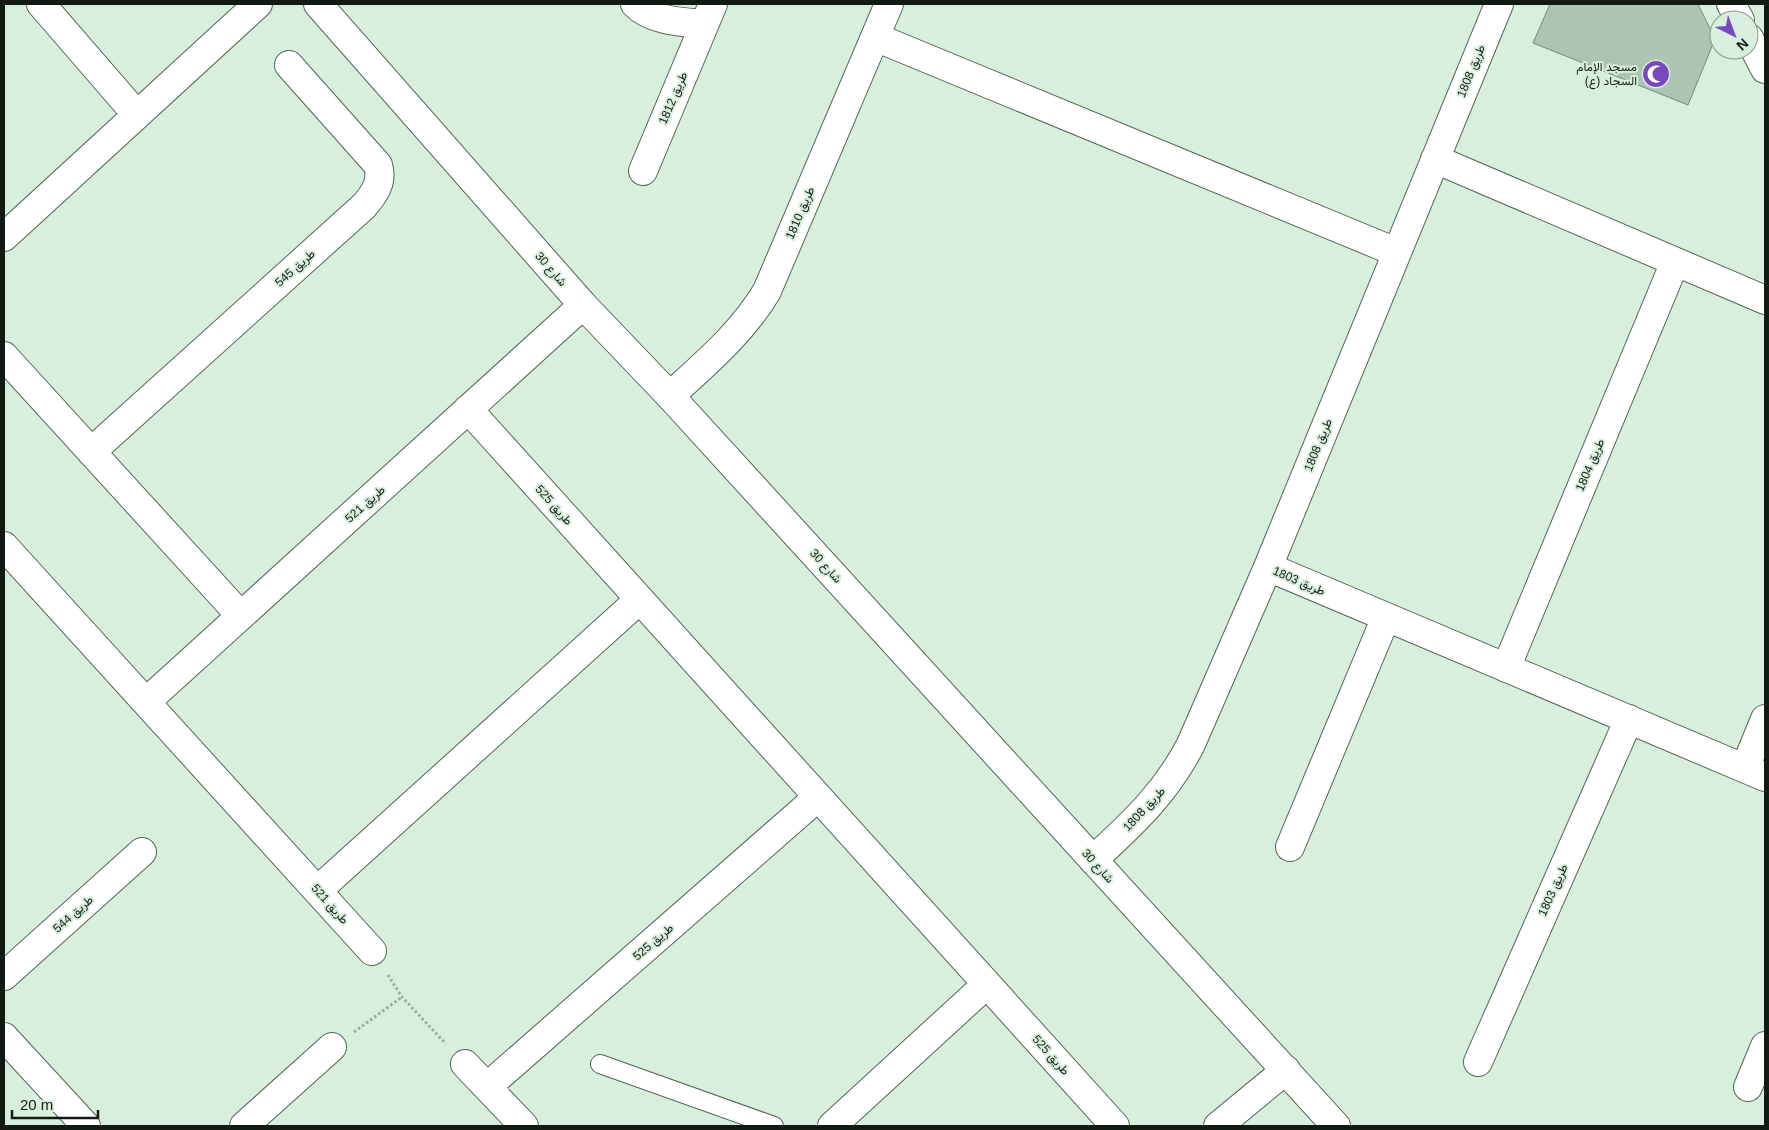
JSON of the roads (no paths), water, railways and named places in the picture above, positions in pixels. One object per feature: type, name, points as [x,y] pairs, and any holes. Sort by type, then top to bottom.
[{"type":"street","points":[[41,4],[136,115]]},
{"type":"street","points":[[4,238],[258,4]]},
{"type":"street","name":"شارع 30","points":[[318,4],[583,305],[670,396],[1336,1126]]},
{"type":"street","name":"طريق 1812","points":[[635,4],[655,16],[674,21],[708,14]]},
{"type":"street","name":"طريق 1810","points":[[670,396],[731,339],[751,316],[767,291],[889,4]]},
{"type":"street","name":"طريق 1808","points":[[1093,860],[1143,813],[1178,769],[1268,567],[1499,4]]},
{"type":"street","name":"طريق 1812","points":[[643,171],[708,14]]},
{"type":"street","points":[[875,37],[1396,252]]},
{"type":"street","points":[[1759,57],[1765,69]]},
{"type":"street","name":"طريق 545","points":[[91,452],[364,206],[377,191],[381,175],[378,165],[289,65]]},
{"type":"street","points":[[1435,159],[1765,300]]},
{"type":"street","name":"طريق 1804","points":[[1506,668],[1675,262]]},
{"type":"street","name":"طريق 521","points":[[146,702],[583,305]]},
{"type":"street","points":[[4,356],[241,616]]},
{"type":"street","name":"طريق 525","points":[[468,409],[1115,1126]]},
{"type":"street","name":"طريق 521","points":[[4,546],[372,951]]},
{"type":"street","name":"طريق 1803","points":[[1268,567],[1755,772]]},
{"type":"street","points":[[318,890],[639,600]]},
{"type":"street","points":[[1290,847],[1386,617]]},
{"type":"street","name":"طريق 1803","points":[[1478,1062],[1629,719]]},
{"type":"street","points":[[1755,772],[1765,719]]},
{"type":"street","name":"طريق 525","points":[[488,1086],[818,797]]},
{"type":"street","name":"طريق 544","points":[[4,976],[142,852]]},
{"type":"street","points":[[832,1126],[987,984]]},
{"type":"street","points":[[4,1037],[86,1126]]},
{"type":"street","points":[[1748,1087],[1765,1046]]},
{"type":"street","points":[[244,1126],[332,1047]]},
{"type":"street","points":[[466,1064],[524,1126]]},
{"type":"street","points":[[1218,1126],[1286,1070]]},
{"type":"lane","points":[[600,1064],[774,1126]]},
{"type":"place","name":"مسجد الإمام السجاد (ع)","points":[[1656,74]]}]
